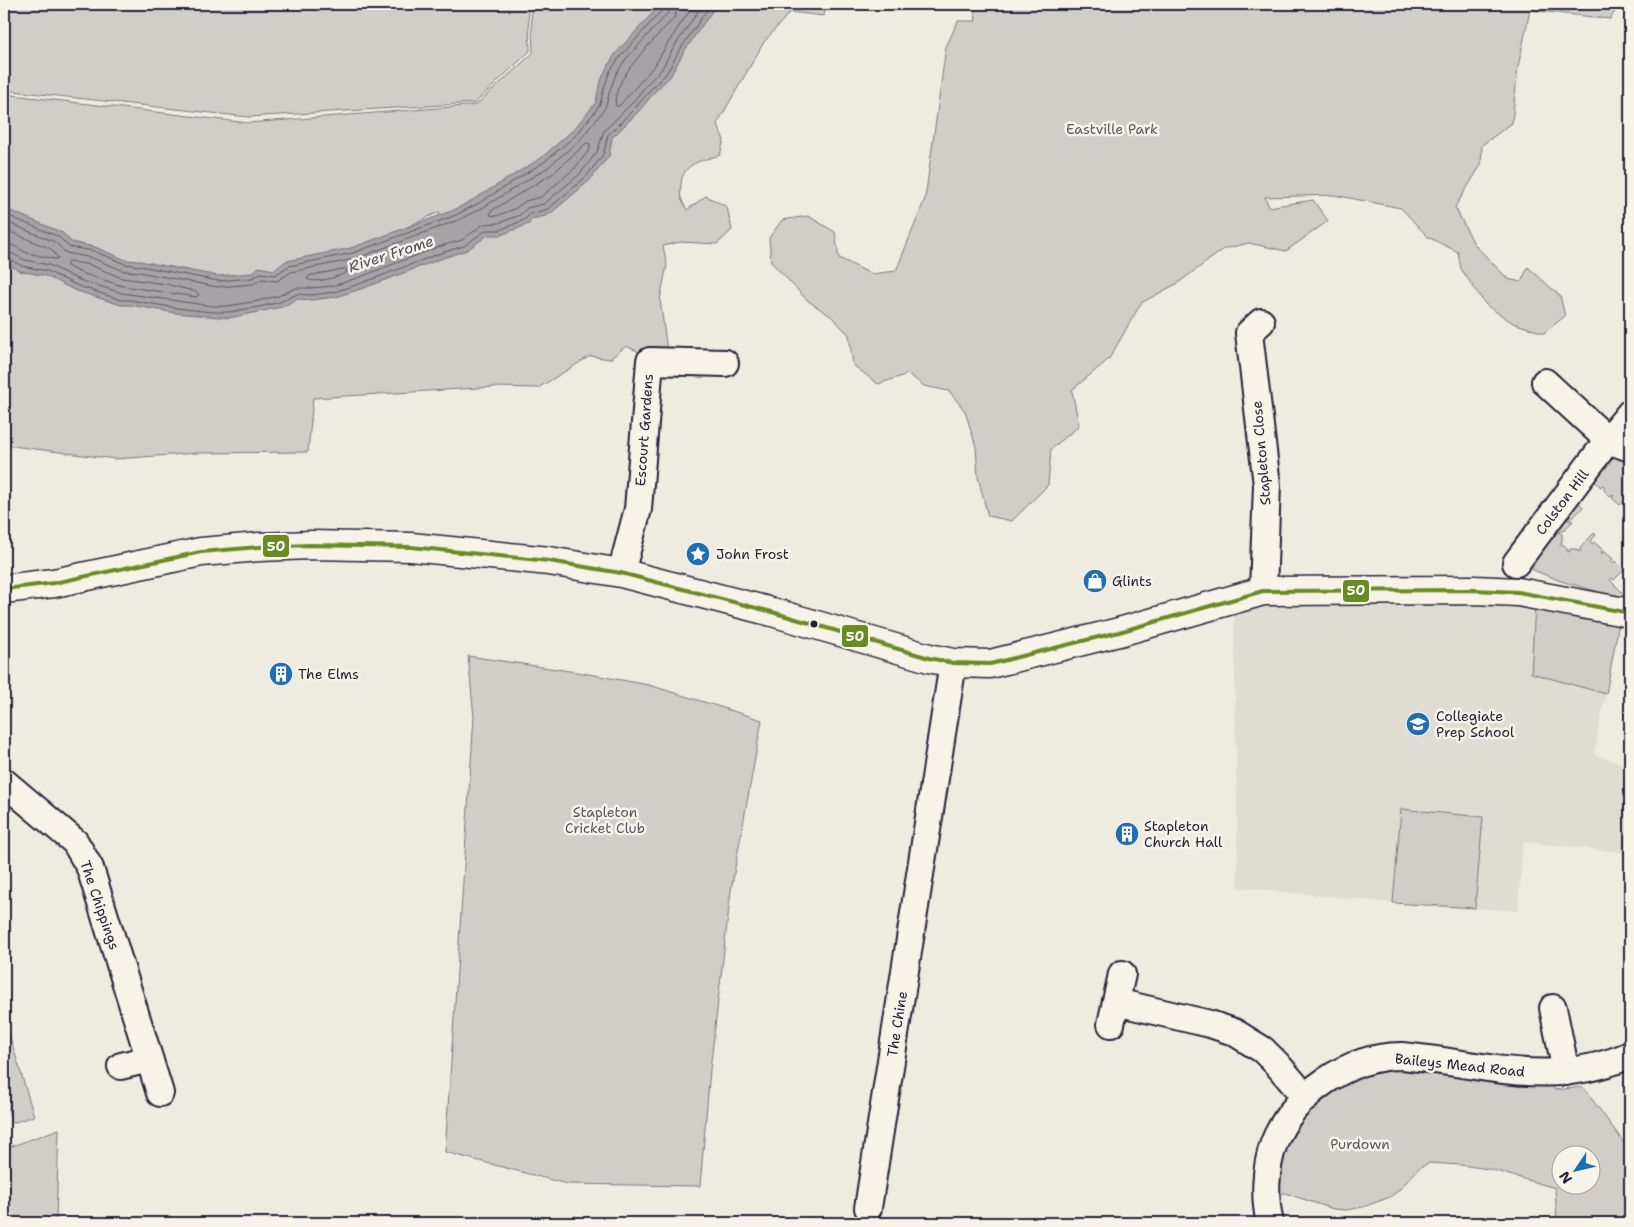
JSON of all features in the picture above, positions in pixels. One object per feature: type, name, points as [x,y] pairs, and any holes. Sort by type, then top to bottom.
[{"type":"main road","points":[[4,589],[54,583],[201,552],[311,545],[411,547],[549,561],[621,573],[772,612],[953,663],[990,664],[1119,632],[1263,590],[1474,590],[1518,592],[1630,613]]},
{"type":"street","name":"Stapleton Close","points":[[1262,322],[1249,333],[1267,485],[1263,590]]},
{"type":"street","name":"Escourt Gardens","points":[[621,573],[638,509],[650,361],[725,363]]},
{"type":"street","points":[[1545,382],[1619,444]]},
{"type":"street","name":"Colston Hill","points":[[1516,564],[1619,444],[1630,413]]},
{"type":"street","name":"The Chine","points":[[868,1208],[953,663]]},
{"type":"street","name":"The Chippings","points":[[4,782],[75,842],[90,868],[160,1093]]},
{"type":"street","points":[[1122,974],[1113,1013],[1210,1024],[1234,1032],[1263,1050],[1306,1098]]},
{"type":"street","points":[[1553,1008],[1566,1072]]},
{"type":"street","name":"Baileys Mead Road","points":[[1270,1223],[1267,1171],[1274,1143],[1286,1121],[1306,1098],[1331,1077],[1352,1066],[1390,1056],[1506,1072],[1547,1073],[1597,1067],[1630,1055]]},
{"type":"street","points":[[121,1066],[149,1058]]},
{"type":"shaded area","name":"Collegiate Prep School","points":[[1486,594],[1619,622],[1594,755],[1630,766],[1630,834],[1627,853],[1523,842],[1518,911],[1393,903],[1238,887],[1234,613],[1257,601]]},
{"type":"green space","points":[[4,4],[528,4],[530,51],[475,103],[248,117],[4,90]]},
{"type":"green space","points":[[531,4],[826,4],[824,16],[790,12],[764,42],[717,124],[724,140],[720,155],[700,161],[685,171],[680,195],[687,210],[706,196],[727,207],[732,230],[717,244],[680,242],[663,246],[667,265],[660,299],[667,351],[646,355],[626,346],[610,359],[590,356],[538,388],[494,387],[313,398],[308,452],[197,453],[115,459],[4,445],[4,94],[248,123],[476,105],[533,53]],"holes":[[[440,212],[434,237],[403,229]]]},
{"type":"green space","name":"Eastville Park","points":[[974,4],[1620,4],[1610,19],[1530,10],[1518,67],[1512,123],[1482,145],[1481,165],[1455,207],[1474,244],[1508,279],[1521,282],[1528,267],[1560,296],[1565,316],[1544,333],[1513,323],[1486,305],[1461,269],[1458,252],[1428,237],[1401,208],[1334,195],[1265,197],[1269,207],[1313,200],[1328,221],[1286,251],[1249,243],[1224,249],[1178,283],[1141,303],[1109,359],[1072,390],[1079,426],[1051,449],[1048,485],[1012,521],[988,516],[978,477],[976,447],[965,411],[949,391],[924,386],[908,374],[878,384],[853,365],[849,335],[832,317],[807,300],[771,262],[769,238],[782,220],[808,216],[835,232],[839,258],[871,274],[896,271],[925,199],[946,47],[958,21],[976,21]]},
{"type":"green space","points":[[1601,454],[1630,457],[1630,488],[1628,491],[1630,495],[1620,505],[1612,498],[1613,494],[1610,496],[1603,489],[1605,487],[1603,485],[1601,487],[1594,481]]},
{"type":"green space","points":[[1576,499],[1583,507],[1572,519],[1569,519],[1569,521],[1573,521],[1563,531],[1559,531],[1562,534],[1560,545],[1563,544],[1569,552],[1570,549],[1577,549],[1579,552],[1581,551],[1580,548],[1594,533],[1596,535],[1590,542],[1592,544],[1594,542],[1603,550],[1602,554],[1604,551],[1613,559],[1612,563],[1615,561],[1624,570],[1614,580],[1612,578],[1610,580],[1624,594],[1626,592],[1624,589],[1630,582],[1630,601],[1561,581],[1533,570],[1529,564]]},
{"type":"green space","points":[[1535,605],[1619,622],[1606,694],[1531,673]]},
{"type":"green space","name":"Stapleton Cricket Club","points":[[468,656],[649,685],[762,720],[731,890],[710,1070],[700,1186],[567,1184],[445,1152],[474,717]]},
{"type":"green space","points":[[1401,809],[1483,817],[1475,908],[1393,903]]},
{"type":"green space","points":[[4,1017],[34,1116],[12,1123],[4,1095]]},
{"type":"green space","name":"Purdown","points":[[1397,1067],[1534,1086],[1553,1085],[1554,1090],[1583,1087],[1630,1151],[1630,1223],[1557,1223],[1555,1194],[1602,1194],[1602,1144],[1552,1144],[1552,1187],[1489,1169],[1429,1163],[1419,1168],[1390,1197],[1363,1207],[1347,1210],[1333,1209],[1285,1193],[1277,1194],[1281,1158],[1294,1130],[1315,1103],[1355,1077]]},
{"type":"green space","points":[[59,1129],[56,1223],[4,1223],[4,1149]]},
{"type":"water","name":"River Frome","points":[[661,4],[717,4],[683,53],[670,77],[612,138],[609,156],[589,181],[546,216],[531,219],[529,224],[501,235],[488,235],[467,250],[336,297],[312,300],[298,299],[282,307],[229,318],[121,305],[74,290],[46,276],[20,271],[4,262],[4,208],[63,233],[71,242],[95,247],[126,260],[218,276],[252,273],[259,267],[274,270],[286,261],[351,248],[454,210],[541,158],[572,131],[596,102],[599,86],[606,69],[616,53]]},
{"type":"transit line","name":"50","points":[[4,589],[54,583],[201,552],[311,545],[411,547],[549,561],[621,573],[772,612],[929,658],[953,663],[990,664],[1119,632],[1263,591],[1474,590],[1518,592],[1630,613]]},
{"type":"place","name":"John Frost","points":[[698,554]]},
{"type":"place","name":"Glints","points":[[1095,581]]},
{"type":"place","name":"The Elms","points":[[281,674]]},
{"type":"place","name":"Collegiate Prep School","points":[[1418,724]]},
{"type":"place","name":"Stapleton Church Hall","points":[[1127,834]]}]
